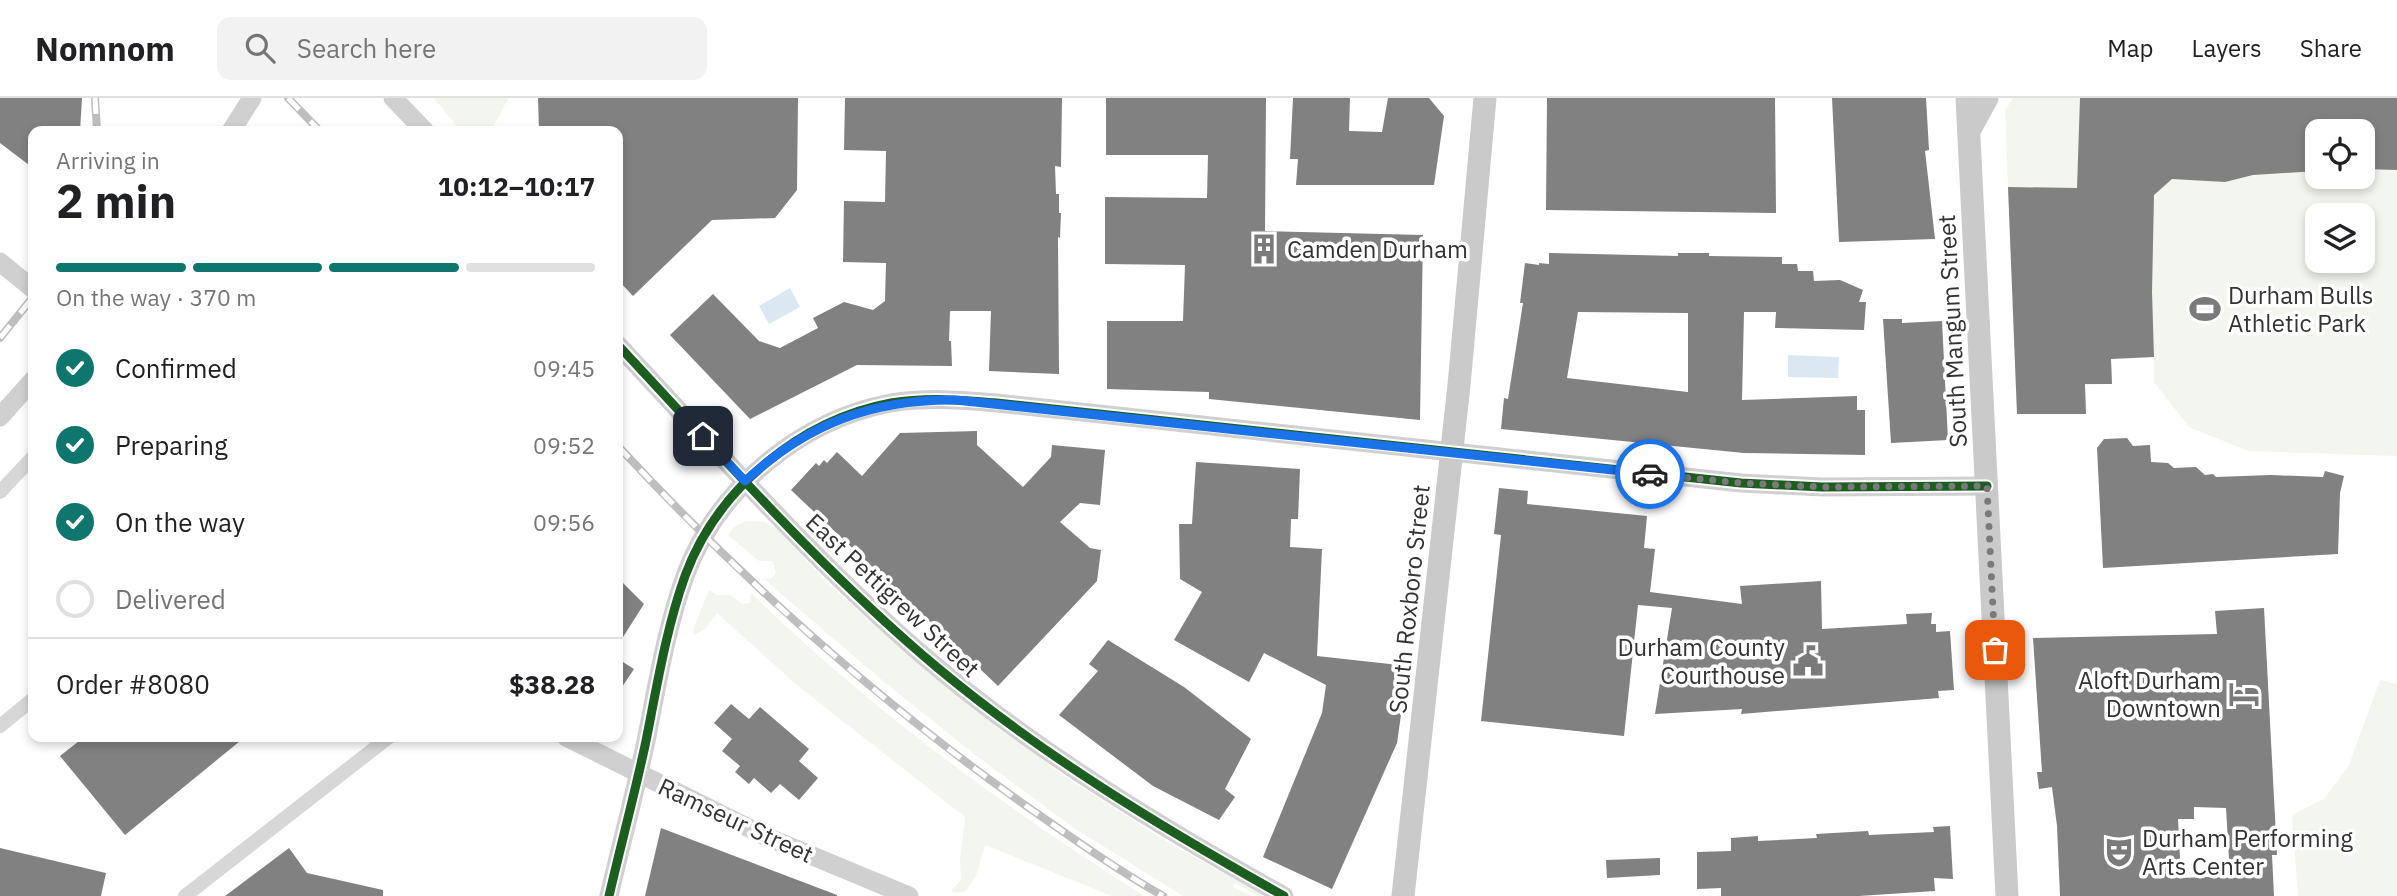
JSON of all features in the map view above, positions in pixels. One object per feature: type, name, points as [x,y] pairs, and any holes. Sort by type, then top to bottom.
[{"type":"main road","name":"South Roxboro Street","points":[[1403,896],[1473,243],[1485,98]]},
{"type":"main road","name":"South Mangum Street","points":[[1967,98],[2007,896]]},
{"type":"main road","points":[[1969,131],[1987,98]]},
{"type":"street","points":[[234,126],[252,98]]},
{"type":"street","points":[[393,98],[420,126]]},
{"type":"street","points":[[0,262],[28,285]]},
{"type":"street","name":"East Pettigrew Street","points":[[623,350],[745,481],[858,596],[940,669],[977,699],[1138,812],[1284,896]]},
{"type":"street","points":[[0,417],[28,386]]},
{"type":"street","points":[[609,896],[639,773],[670,626],[686,575],[704,537],[726,503],[745,481],[804,437],[835,421],[891,403],[931,400],[1009,405],[1741,483],[1822,487],[1987,486]]},
{"type":"street","points":[[0,492],[28,462]]},
{"type":"street","points":[[0,726],[28,703]]},
{"type":"street","points":[[185,896],[383,742]]},
{"type":"street","name":"Ramseur Street","points":[[576,742],[767,837],[909,896]]},
{"type":"shaded area","points":[[434,98],[509,98],[494,126],[457,126]]},
{"type":"shaded area","name":"Durham Bulls Athletic Park","points":[[2013,98],[2397,98],[2397,456],[2248,451],[2189,427],[2154,382],[2154,357],[2111,359],[2112,384],[2085,385],[2086,414],[2017,414],[2005,111]]},
{"type":"shaded area","points":[[790,288],[800,307],[769,324],[759,306]]},
{"type":"shaded area","points":[[1788,355],[1839,357],[1838,378],[1788,377]]},
{"type":"shaded area","points":[[746,521],[765,522],[777,529],[825,581],[880,630],[969,705],[1067,778],[1167,842],[1265,896],[1259,896],[1235,883],[1233,887],[1251,896],[1183,896],[1074,828],[978,757],[883,681],[765,579],[776,574],[773,561],[759,561],[728,535],[734,527]]},
{"type":"shaded area","points":[[709,590],[717,595],[730,595],[742,604],[750,603],[751,593],[843,677],[940,755],[1040,827],[1144,896],[1112,896],[985,845],[976,876],[966,891],[951,891],[961,880],[960,859],[965,817],[798,686],[717,613],[705,629],[693,636]]},
{"type":"shaded area","points":[[2380,680],[2397,684],[2397,896],[2298,896],[2292,815],[2325,798],[2349,765]]},
{"type":"building","points":[[0,98],[82,98],[80,126],[28,126],[28,164],[0,143]]},
{"type":"building","points":[[538,98],[798,98],[797,190],[775,218],[712,220],[633,296],[623,285],[623,126],[539,126]]},
{"type":"building","points":[[845,98],[1062,98],[1061,167],[1055,166],[1056,194],[1059,194],[1061,213],[1060,238],[1058,237],[1059,374],[989,371],[991,311],[950,311],[952,366],[857,365],[750,419],[670,335],[713,294],[759,341],[780,348],[818,328],[813,318],[844,302],[873,310],[885,301],[886,263],[843,262],[844,201],[885,202],[886,151],[844,150]]},
{"type":"building","name":"Camden Durham","points":[[1106,98],[1266,98],[1265,231],[1423,235],[1420,420],[1209,399],[1209,392],[1107,389],[1107,321],[1183,321],[1185,265],[1105,264],[1105,197],[1207,198],[1208,155],[1106,155]]},
{"type":"building","points":[[1293,98],[1350,98],[1349,131],[1382,132],[1388,98],[1429,98],[1444,116],[1434,185],[1296,185],[1298,159],[1290,159]]},
{"type":"building","points":[[1547,98],[1775,98],[1776,213],[1546,210]]},
{"type":"building","points":[[1832,98],[1926,98],[1929,150],[1925,151],[1935,239],[1839,242]]},
{"type":"building","points":[[2080,98],[2397,98],[2397,170],[2375,169],[2375,119],[2305,119],[2305,172],[2253,175],[2225,182],[2172,179],[2154,195],[2154,357],[2111,359],[2112,384],[2085,384],[2086,414],[2017,414],[2008,187],[2077,188]]},
{"type":"building","points":[[1549,253],[1678,256],[1678,253],[1709,253],[1709,256],[1782,257],[1782,264],[1797,264],[1798,271],[1813,271],[1814,281],[1840,280],[1863,290],[1859,302],[1866,302],[1864,330],[1775,328],[1776,312],[1744,312],[1742,400],[1857,396],[1857,410],[1865,410],[1865,455],[1744,453],[1501,429],[1504,398],[1508,399],[1523,303],[1520,303],[1525,263],[1549,264]],"holes":[[[1578,312],[1688,313],[1688,392],[1567,378]]]},
{"type":"building","points":[[1883,319],[1902,319],[1902,323],[1942,321],[1948,440],[1891,443]]},
{"type":"building","points":[[977,431],[977,445],[1023,487],[1051,457],[1052,445],[1105,450],[1100,505],[1080,503],[1060,522],[1090,548],[1101,550],[1097,581],[998,686],[791,490],[816,463],[819,466],[824,460],[827,463],[837,452],[862,476],[900,433]]},
{"type":"building","points":[[2127,438],[2133,446],[2150,445],[2151,462],[2168,463],[2174,468],[2196,467],[2205,475],[2213,474],[2216,477],[2323,477],[2325,471],[2344,476],[2340,493],[2338,554],[2103,568],[2097,448],[2104,439]]},
{"type":"building","points":[[1196,462],[1300,469],[1298,519],[1291,519],[1290,547],[1322,549],[1317,656],[1408,666],[1397,743],[1332,889],[1263,857],[1322,713],[1326,685],[1264,653],[1249,682],[1174,640],[1202,592],[1180,579],[1179,524],[1192,524]]},
{"type":"building","points":[[1499,488],[1528,491],[1527,504],[1647,516],[1644,548],[1655,549],[1650,592],[1742,604],[1740,586],[1821,581],[1822,629],[1907,624],[1906,614],[1932,613],[1931,624],[1936,624],[1936,632],[1950,631],[1954,690],[1938,691],[1939,698],[1741,714],[1742,709],[1655,714],[1672,608],[1638,605],[1624,736],[1481,721],[1501,535],[1494,534]]},
{"type":"building","points":[[623,583],[644,604],[623,637]]},
{"type":"building","points":[[2264,608],[2277,855],[2272,855],[2274,896],[2060,896],[2057,826],[2052,787],[2039,789],[2037,772],[2042,772],[2033,638],[2217,634],[2215,611]],"holes":[[[2194,807],[2226,808],[2230,876],[2181,878],[2178,819],[2194,819]]]},
{"type":"building","points":[[1108,640],[1184,687],[1251,739],[1225,789],[1235,797],[1219,820],[1153,786],[1059,715],[1098,671],[1089,664]]},
{"type":"building","points":[[623,662],[634,669],[623,686]]},
{"type":"building","points":[[731,704],[749,719],[760,707],[809,749],[799,761],[818,778],[799,800],[780,784],[771,793],[754,778],[749,784],[735,772],[740,766],[722,751],[732,739],[714,723]]},
{"type":"building","points":[[78,742],[239,742],[125,835],[60,756]]},
{"type":"building","points":[[1950,826],[1953,879],[1934,878],[1935,891],[1859,896],[1721,896],[1721,888],[1697,889],[1697,852],[1731,851],[1731,838],[1758,836],[1758,841],[1817,838],[1816,834],[1868,831],[1869,835],[1934,832],[1933,827]]},
{"type":"building","points":[[661,828],[837,895],[837,896],[645,896]]},
{"type":"building","points":[[0,848],[106,873],[101,896],[0,896]]},
{"type":"building","points":[[289,848],[307,873],[383,890],[383,896],[225,896]]},
{"type":"building","points":[[1660,858],[1660,875],[1607,878],[1606,860]]},
{"type":"railway","points":[[95,98],[97,126]]},
{"type":"railway","points":[[288,98],[315,126]]},
{"type":"railway","points":[[0,338],[28,303]]},
{"type":"railway","points":[[623,451],[761,590],[861,679],[1022,803],[1109,863],[1163,896]]},
{"type":"cycle path","points":[[623,350],[814,553],[896,632],[939,669],[1063,762],[1194,845],[1284,896]]},
{"type":"cycle path","points":[[609,896],[642,760],[672,616],[699,544],[740,488],[766,463],[794,442],[857,412],[904,401],[971,401],[1741,483],[1822,487],[1987,486]]},
{"type":"way so far","points":[[1650,474],[1741,483],[1822,487],[1987,486],[1995,650]]},
{"type":"place","name":"Camden Durham","points":[[1264,249]]},
{"type":"place","name":"Durham Bulls Athletic Park","points":[[2205,309]]},
{"type":"place","name":"Durham County Courthouse","points":[[1808,661]]},
{"type":"place","name":"Aloft Durham Downtown","points":[[2244,694]]},
{"type":"place","name":"Durham Performing Arts Center","points":[[2119,852]]},
{"type":"route","points":[[703,436],[745,481],[804,437],[835,421],[891,403],[956,400],[1650,474]]}]
